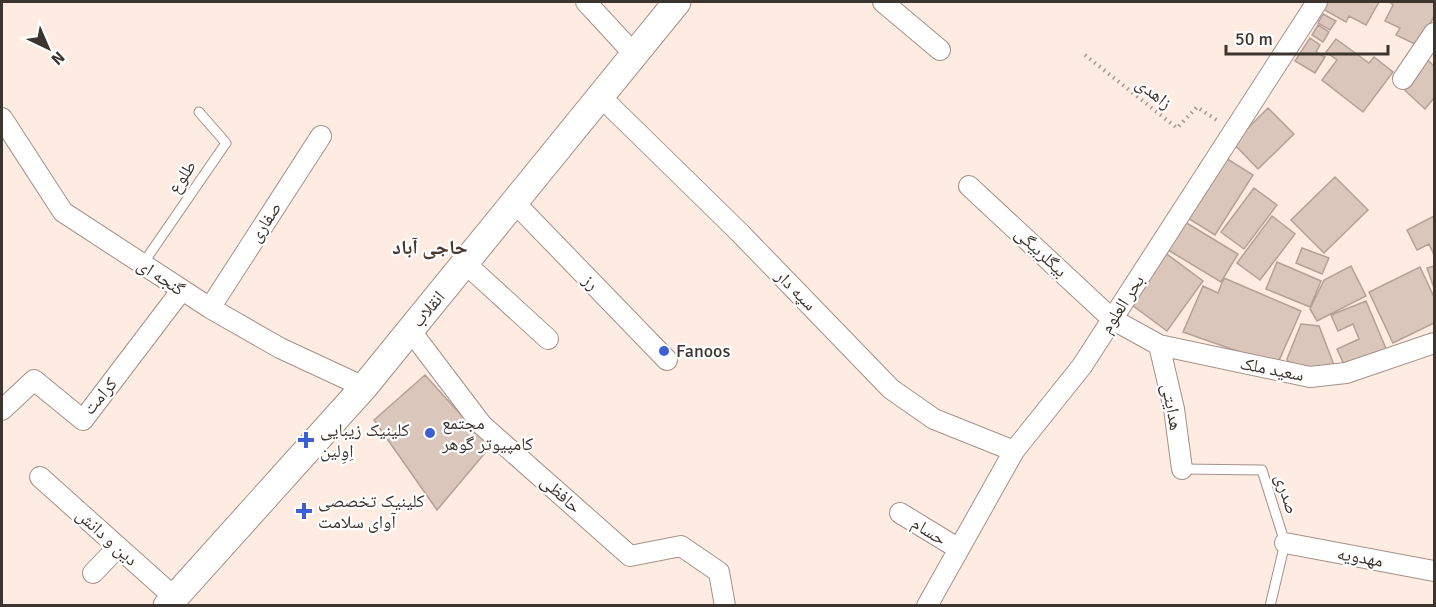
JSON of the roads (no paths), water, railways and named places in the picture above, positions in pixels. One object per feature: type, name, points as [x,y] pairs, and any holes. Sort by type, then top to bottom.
[{"type":"main road","name":"انقلاب","points":[[170,601],[364,387],[677,2]]},
{"type":"street","points":[[586,2],[634,54]]},
{"type":"street","points":[[883,2],[939,50]]},
{"type":"street","name":"بحر العلوم","points":[[927,606],[1014,451],[1082,366],[1317,2]]},
{"type":"street","points":[[1403,79],[1434,37]]},
{"type":"street","name":"سپه دار","points":[[601,97],[740,232],[891,389],[934,419],[1014,451]]},
{"type":"street","name":"گنجه ای","points":[[3,122],[63,212],[210,308],[280,348],[364,387]]},
{"type":"street","name":"صفاری","points":[[210,308],[321,136]]},
{"type":"street","name":"بیگلربیگی","points":[[969,186],[1112,319]]},
{"type":"street","name":"رز","points":[[515,203],[667,360]]},
{"type":"street","points":[[466,264],[548,339]]},
{"type":"street","name":"کرامت","points":[[2,410],[34,380],[83,420],[181,291]]},
{"type":"street","name":"سعید ملک","points":[[1112,319],[1159,345],[1310,377],[1346,373],[1434,343]]},
{"type":"street","name":"حافظی","points":[[410,330],[482,425],[630,556],[681,546],[719,572],[725,606]]},
{"type":"street","name":"هدایتی","points":[[1159,345],[1174,409],[1182,469]]},
{"type":"street","name":"دین و دانش","points":[[40,477],[117,547],[170,601]]},
{"type":"street","name":"حسام","points":[[900,513],[958,549]]},
{"type":"street","name":"مهدویه","points":[[1285,543],[1434,571]]},
{"type":"street","points":[[93,573],[117,547]]},
{"type":"lane","name":"طلوع","points":[[142,265],[226,142],[199,112]]},
{"type":"lane","name":"صدری","points":[[1182,469],[1262,470],[1285,543],[1270,606]]},
{"type":"place","name":"Fanoos","points":[[664,351]]},
{"type":"place","name":"مجتمع کامپیوتر گوهر","points":[[430,433]]},
{"type":"place","name":"کلینیک زیبایی اِوِلین","points":[[306,440]]},
{"type":"place","name":"کلینیک تخصصی آوای سلامت","points":[[304,511]]},
{"type":"district","name":"حاجی آباد","points":[[430,247]]}]
